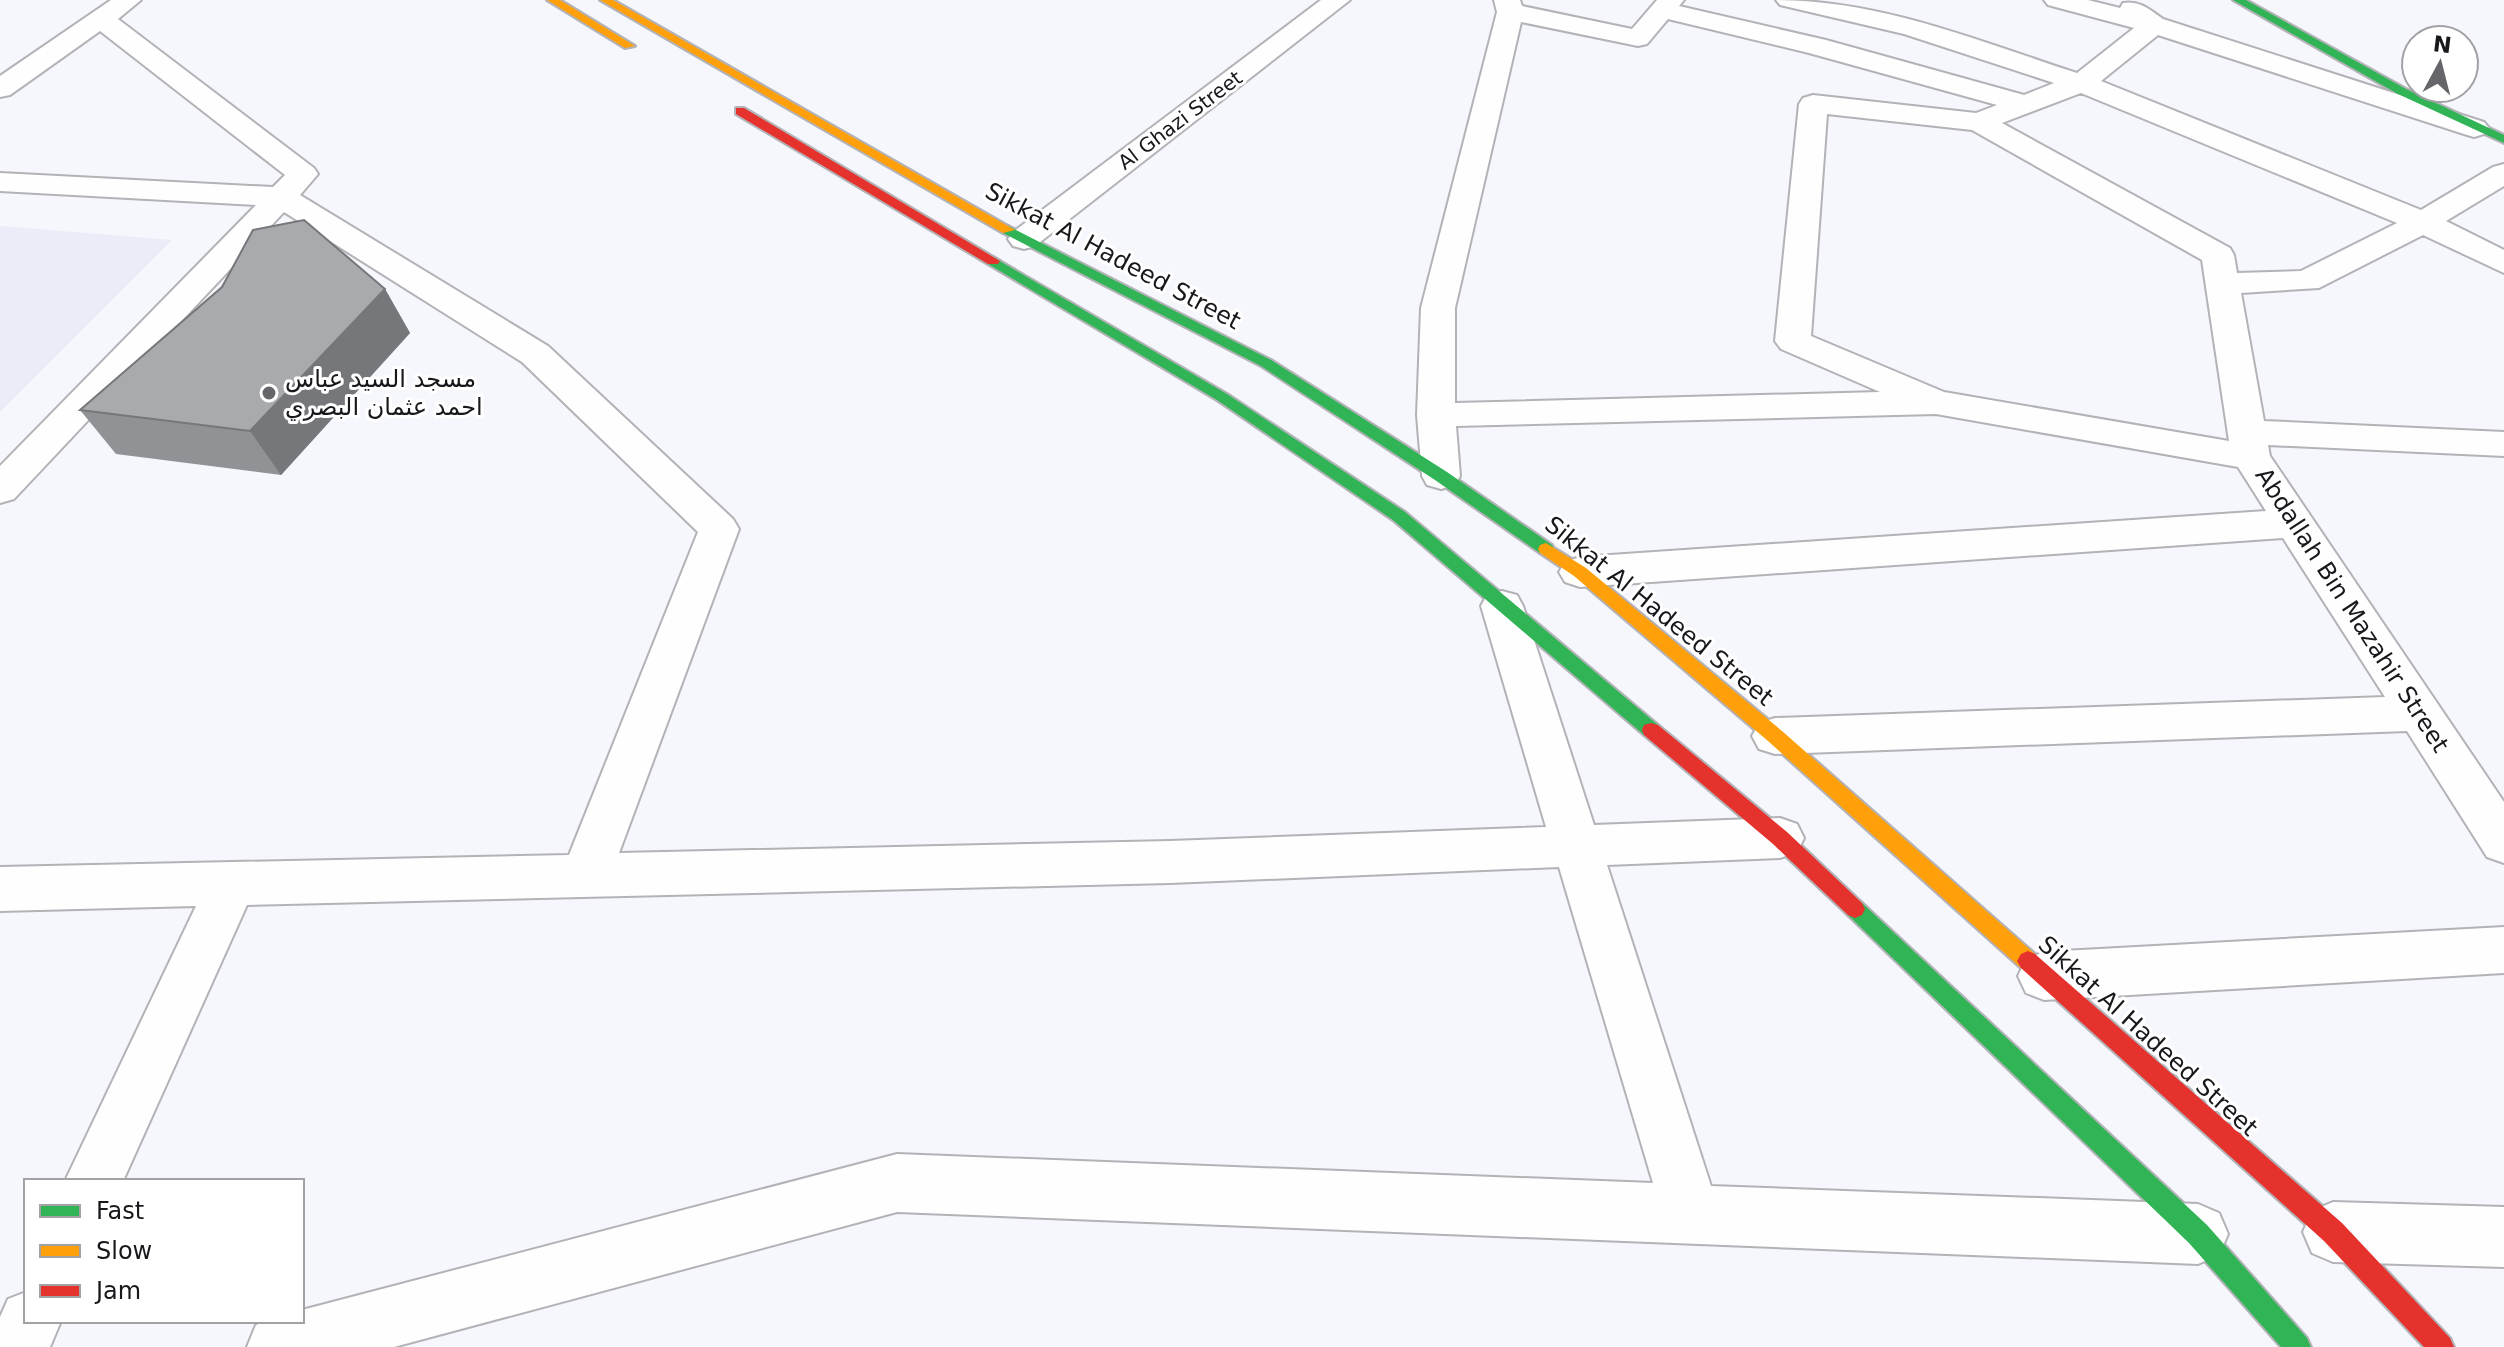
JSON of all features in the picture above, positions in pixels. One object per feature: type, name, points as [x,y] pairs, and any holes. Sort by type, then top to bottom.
[{"type":"main road","points":[[552,0],[647,57]]},
{"type":"main road","name":"Sikkat Al Hadeed Street","points":[[605,0],[1024,239],[1266,363],[1441,476],[1580,572],[1775,736],[2333,1232],[2441,1347]]},
{"type":"main road","points":[[2238,0],[2336,56],[2494,135]]},
{"type":"main road","points":[[729,105],[1222,397],[1399,516],[1780,838],[2198,1234],[2298,1347]]},
{"type":"street","name":"Al Ghazi Street","points":[[1024,239],[1337,0]]},
{"type":"street","points":[[1789,0],[1912,28],[2081,83],[2423,222],[2504,263]]},
{"type":"street","points":[[2057,0],[2154,25],[2494,135]]},
{"type":"street","points":[[2120,0],[2154,25]]},
{"type":"street","points":[[1441,476],[1436,415],[1438,308],[1508,6],[1638,38],[1667,5],[2025,104]]},
{"type":"street","points":[[0,89],[115,10],[303,174],[0,490]]},
{"type":"street","points":[[1936,402],[1793,341],[1813,104],[1979,122],[2081,83],[2154,25]]},
{"type":"street","name":"Abdallah Bin Mazahir Street","points":[[1979,122],[2218,255],[2249,445],[2294,523],[2504,842]]},
{"type":"street","points":[[2223,283],[2307,281],[2423,222],[2504,173]]},
{"type":"street","points":[[0,182],[282,197],[535,354],[719,529],[586,875]]},
{"type":"street","points":[[1436,415],[1936,402],[2249,445],[2504,444]]},
{"type":"street","points":[[1580,572],[2294,523]]},
{"type":"street","points":[[1502,606],[1691,1214]]},
{"type":"street","points":[[1775,736],[2421,713]]},
{"type":"street","points":[[0,889],[1170,862],[1780,838]]},
{"type":"street","points":[[95,1179],[231,884]]},
{"type":"street","points":[[2044,976],[2504,950]]},
{"type":"street","points":[[278,1347],[897,1183],[2198,1234]]},
{"type":"street","points":[[2333,1232],[2504,1237]]},
{"type":"street","points":[[18,1347],[29,1323]]},
{"type":"shaded area","points":[[0,226],[172,240],[0,412]]},
{"type":"building","points":[[304,220],[385,289],[250,431],[80,410],[222,287],[253,230]]},
{"type":"traffic: fast","points":[[2238,0],[2402,92],[2504,139]]},
{"type":"traffic: fast","points":[[1008,230],[1266,363],[1441,476],[1546,549]]},
{"type":"traffic: fast","points":[[993,261],[1222,397],[1399,516],[1651,730]]},
{"type":"traffic: fast","points":[[1855,909],[2198,1234],[2298,1347]]},
{"type":"traffic: slow","points":[[552,0],[629,46]]},
{"type":"traffic: slow","points":[[605,0],[1008,230]]},
{"type":"traffic: slow","points":[[1546,549],[1580,572],[1775,736],[2028,961]]},
{"type":"traffic: jam","points":[[740,111],[993,261]]},
{"type":"traffic: jam","points":[[1651,730],[1780,838],[1855,909]]},
{"type":"traffic: jam","points":[[2028,961],[2333,1232],[2441,1347]]},
{"type":"place","name":"مسجد السيد عباس احمد عثمان البصري","points":[[269,393]]}]
